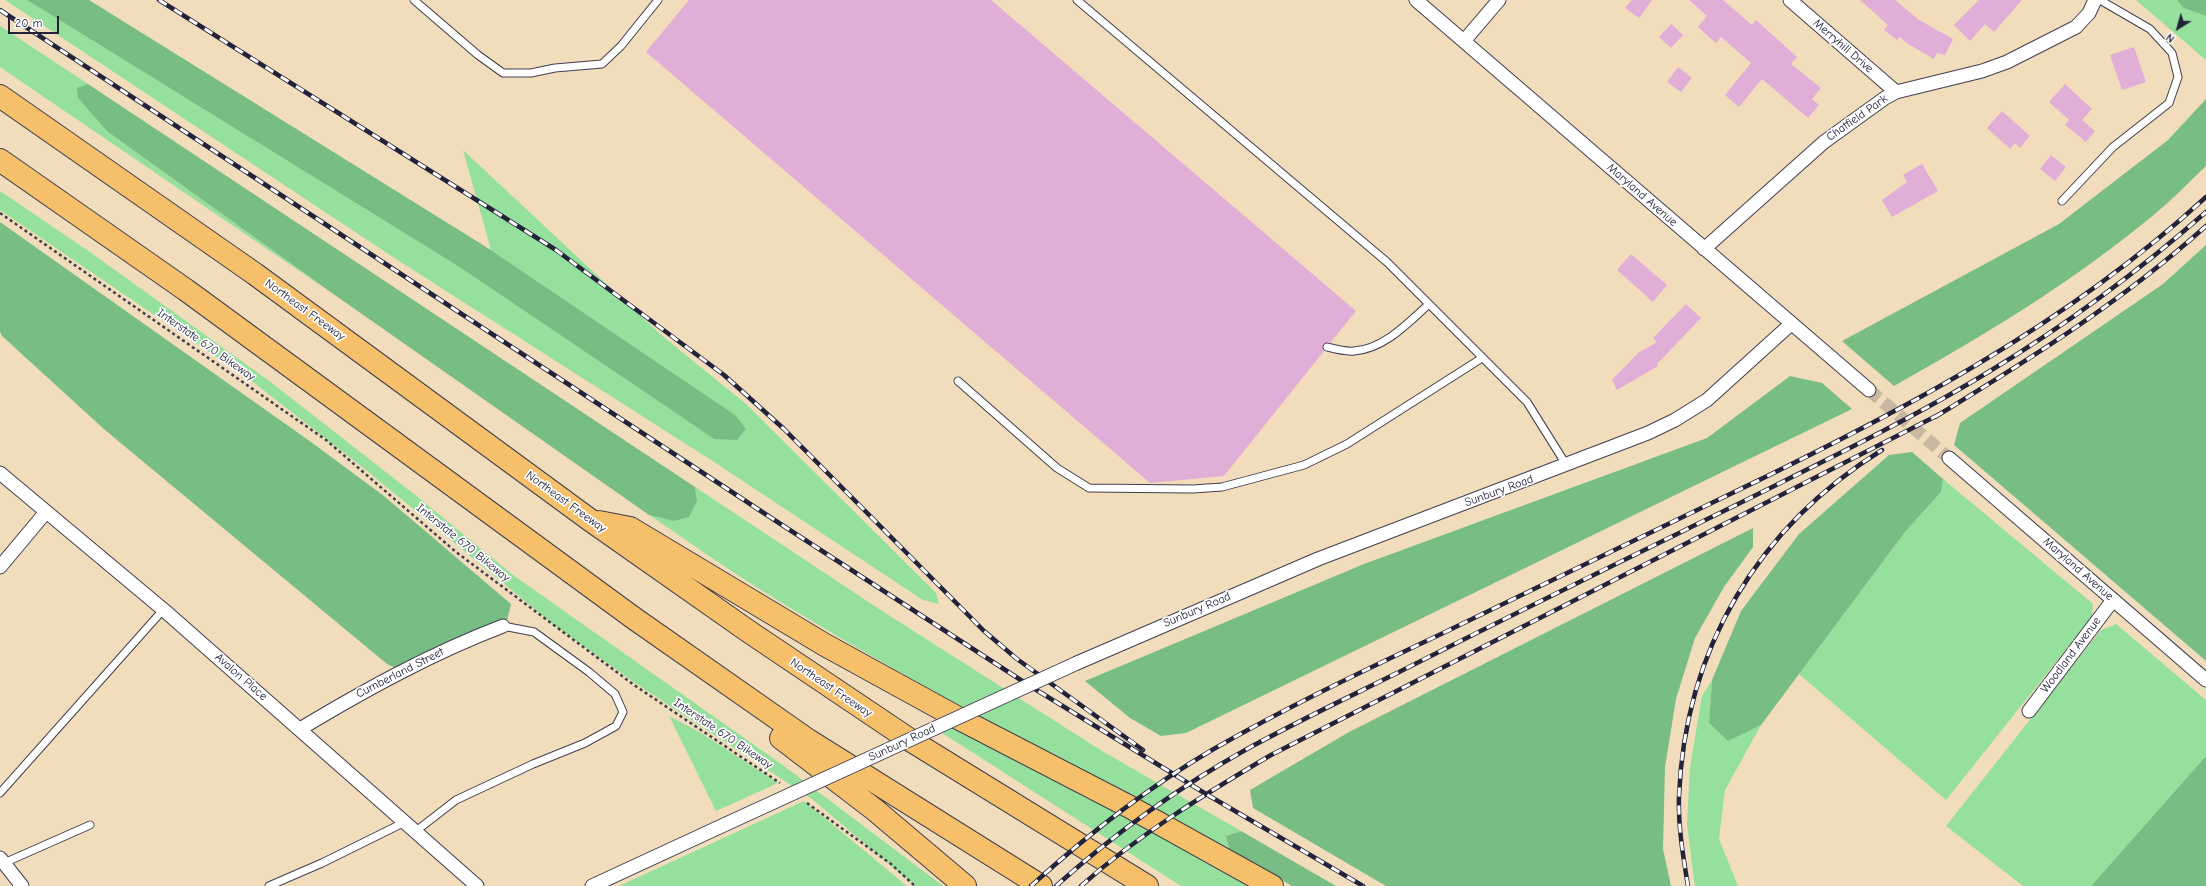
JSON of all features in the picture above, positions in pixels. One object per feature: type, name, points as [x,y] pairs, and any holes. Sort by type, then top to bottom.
[{"type":"highway","name":"Northeast Freeway","points":[[0,96],[255,274],[678,583],[910,740],[1147,886]]},
{"type":"highway","points":[[0,160],[186,290],[635,619],[808,740],[1041,886]]},
{"type":"highway","points":[[462,491],[569,580],[875,810],[966,886]]},
{"type":"highway","points":[[590,520],[630,528],[825,645],[958,718],[1110,796],[1272,886]]},
{"type":"street","name":"Maryland Avenue","points":[[1416,0],[1869,390]]},
{"type":"street","points":[[1464,41],[1499,0]]},
{"type":"street","name":"Merryhill Drive","points":[[1790,0],[1896,92]]},
{"type":"street","name":"Chatfield Park","points":[[1704,249],[1824,142],[1861,114],[1896,92],[1949,80],[2007,62],[2076,27],[2089,13],[2096,0]]},
{"type":"street","name":"Sunbury Road","points":[[592,886],[1077,663],[1318,559],[1567,466],[1648,433],[1682,416],[1713,395],[1791,324]]},
{"type":"street","name":"Maryland Avenue","points":[[1949,458],[2206,680]]},
{"type":"street","name":"Avalon Place","points":[[0,473],[163,610],[477,886]]},
{"type":"street","points":[[0,567],[46,512]]},
{"type":"street","name":"Woodland Avenue","points":[[2029,711],[2113,600]]},
{"type":"street","name":"Cumberland Street","points":[[300,729],[354,696],[466,640],[503,626]]},
{"type":"street","points":[[2,860],[22,886]]},
{"type":"lane","points":[[414,0],[478,55],[503,74],[531,73],[554,68],[602,64],[621,46],[658,0]]},
{"type":"lane","points":[[1077,0],[1387,262],[1527,402],[1567,466]]},
{"type":"lane","points":[[2062,201],[2113,147],[2169,102],[2178,77],[2172,53],[2150,29],[2100,0]]},
{"type":"lane","points":[[1327,347],[1354,352],[1374,347],[1396,333],[1429,304]]},
{"type":"lane","points":[[958,381],[1057,468],[1089,488],[1193,489],[1222,487],[1304,465],[1347,444],[1482,358]]},
{"type":"lane","points":[[0,793],[163,610]]},
{"type":"lane","points":[[416,831],[456,800],[533,764],[585,743],[616,726],[623,712],[615,694],[590,672],[534,632],[503,626]]},
{"type":"lane","points":[[269,886],[322,863],[405,822]]},
{"type":"lane","points":[[2,860],[90,825]]},
{"type":"path","name":"Interstate 670 Bikeway","points":[[0,213],[326,440],[469,561],[634,685],[753,763],[784,786]]},
{"type":"path","points":[[803,800],[891,864],[915,886]]},
{"type":"green space","points":[[5,0],[27,0],[461,268],[714,439],[735,415],[491,250],[463,150],[660,334],[746,404],[936,593],[939,604],[923,600],[711,460],[399,261]]},
{"type":"green space","points":[[27,0],[89,0],[491,250],[735,415],[746,429],[737,440],[714,439],[461,268]]},
{"type":"green space","points":[[2136,0],[2177,0],[2185,8],[2206,16],[2206,60]]},
{"type":"green space","points":[[2177,0],[2206,0],[2206,16],[2184,8]]},
{"type":"green space","points":[[0,26],[88,84],[77,89],[108,132],[339,298],[0,67]]},
{"type":"green space","points":[[88,84],[695,487],[697,501],[689,517],[674,521],[649,515],[339,298],[108,132],[78,98],[77,88]]},
{"type":"green space","points":[[2206,99],[2206,166],[2150,218],[2120,242],[2058,287],[1960,348],[1894,386],[1842,341],[2059,224],[2168,140]]},
{"type":"green space","points":[[0,191],[90,252],[272,383],[419,498],[513,575],[784,766],[943,886],[915,886],[812,799],[635,683],[554,625],[361,466],[253,382],[0,210]]},
{"type":"green space","points":[[0,222],[311,442],[384,496],[511,604],[507,620],[401,670],[387,664],[105,430],[2,336],[0,332]]},
{"type":"green space","points":[[2206,245],[2206,661],[1954,445],[1960,423],[2163,284]]},
{"type":"green space","points":[[1790,376],[1822,383],[1852,409],[1186,733],[1161,736],[1130,718],[1085,681],[1364,564],[1707,438]]},
{"type":"green space","points":[[1912,452],[1943,479],[1941,492],[1905,532],[1761,725],[1728,741],[1709,723],[1712,680],[1741,611],[1799,534],[1889,455]]},
{"type":"green space","points":[[1943,479],[2093,604],[2092,617],[1946,800],[1799,674],[1905,532],[1941,492]]},
{"type":"green space","points":[[695,487],[879,609],[1102,751],[1241,831],[1226,836],[1229,849],[1051,755],[932,690],[815,623],[744,579],[649,515],[674,521],[697,501]]},
{"type":"green space","points":[[1753,528],[1753,547],[1724,587],[1695,638],[1676,699],[1665,767],[1663,849],[1671,886],[1386,886],[1253,808],[1250,790],[1349,732]]},
{"type":"green space","points":[[2116,624],[2206,700],[2206,756],[2091,886],[2023,886],[1946,826],[2101,630]]},
{"type":"green space","points":[[1712,680],[1709,723],[1728,740],[1761,725],[1725,790],[1719,839],[1738,886],[1695,886],[1694,880],[1687,824],[1690,767],[1702,696]]},
{"type":"green space","points":[[669,716],[701,733],[778,783],[716,811]]},
{"type":"green space","points":[[945,723],[1119,814],[1250,886],[1181,886],[939,731]]},
{"type":"green space","points":[[2206,756],[2206,886],[2091,886]]},
{"type":"green space","points":[[804,801],[907,886],[619,886]]},
{"type":"green space","points":[[1241,831],[1336,886],[1292,886],[1229,849],[1226,836]]},
{"type":"building","points":[[689,0],[991,0],[1356,311],[1330,343],[1323,344],[1324,351],[1224,476],[1150,483],[646,52]]},
{"type":"building","points":[[1632,0],[1652,0],[1639,18],[1625,8]]},
{"type":"building","points":[[1689,0],[1723,0],[1752,25],[1756,20],[1797,57],[1791,64],[1821,88],[1812,99],[1819,105],[1808,118],[1762,79],[1739,107],[1725,95],[1751,63],[1721,37],[1716,43],[1698,27],[1707,16]]},
{"type":"building","points":[[1860,0],[1895,0],[1919,20],[1953,39],[1945,55],[1937,53],[1934,59],[1905,42],[1900,37],[1897,40],[1884,30],[1888,25]]},
{"type":"building","points":[[1979,0],[2022,0],[1994,32],[1985,24],[1970,41],[1954,25]]},
{"type":"building","points":[[1671,24],[1683,35],[1671,48],[1659,37]]},
{"type":"building","points":[[2134,47],[2146,82],[2122,90],[2110,55]]},
{"type":"building","points":[[1678,67],[1692,78],[1681,92],[1667,82]]},
{"type":"building","points":[[2065,84],[2092,109],[2082,120],[2095,131],[2086,142],[2065,125],[2069,120],[2049,102]]},
{"type":"building","points":[[2002,111],[2030,136],[2020,148],[2015,143],[2010,149],[1987,128]]},
{"type":"building","points":[[2051,155],[2066,167],[2055,181],[2040,169]]},
{"type":"building","points":[[1922,164],[1938,191],[1892,217],[1882,200],[1907,182],[1903,175]]},
{"type":"building","points":[[1631,254],[1667,285],[1653,302],[1617,270]]},
{"type":"building","points":[[1686,304],[1701,318],[1657,364],[1658,366],[1617,390],[1612,380],[1638,353],[1657,342],[1653,338]]},
{"type":"tunnel","points":[[1869,390],[1949,458]]},
{"type":"railway","points":[[159,0],[556,250],[724,375],[784,429],[984,631],[1017,659],[1143,750]]},
{"type":"railway","points":[[0,10],[779,523],[1030,686],[1206,794],[1363,886]]},
{"type":"railway","points":[[1031,886],[1095,831],[1164,780],[1240,734],[1353,676],[1852,434],[1976,365],[2037,327],[2095,287],[2152,244],[2206,197]]},
{"type":"railway","points":[[1056,886],[1101,848],[1148,812],[1197,779],[1247,749],[1486,628],[1831,458],[1928,407],[1990,371],[2074,316],[2155,255],[2206,212]]},
{"type":"railway","points":[[1935,417],[2075,328],[2142,279],[2206,226]]},
{"type":"railway","points":[[1081,886],[1149,832],[1197,800],[1271,755],[1940,414]]},
{"type":"railway","points":[[1688,886],[1679,818],[1679,796],[1684,742],[1696,691],[1713,642],[1736,597],[1765,555],[1799,516],[1838,481],[1882,450]]}]
